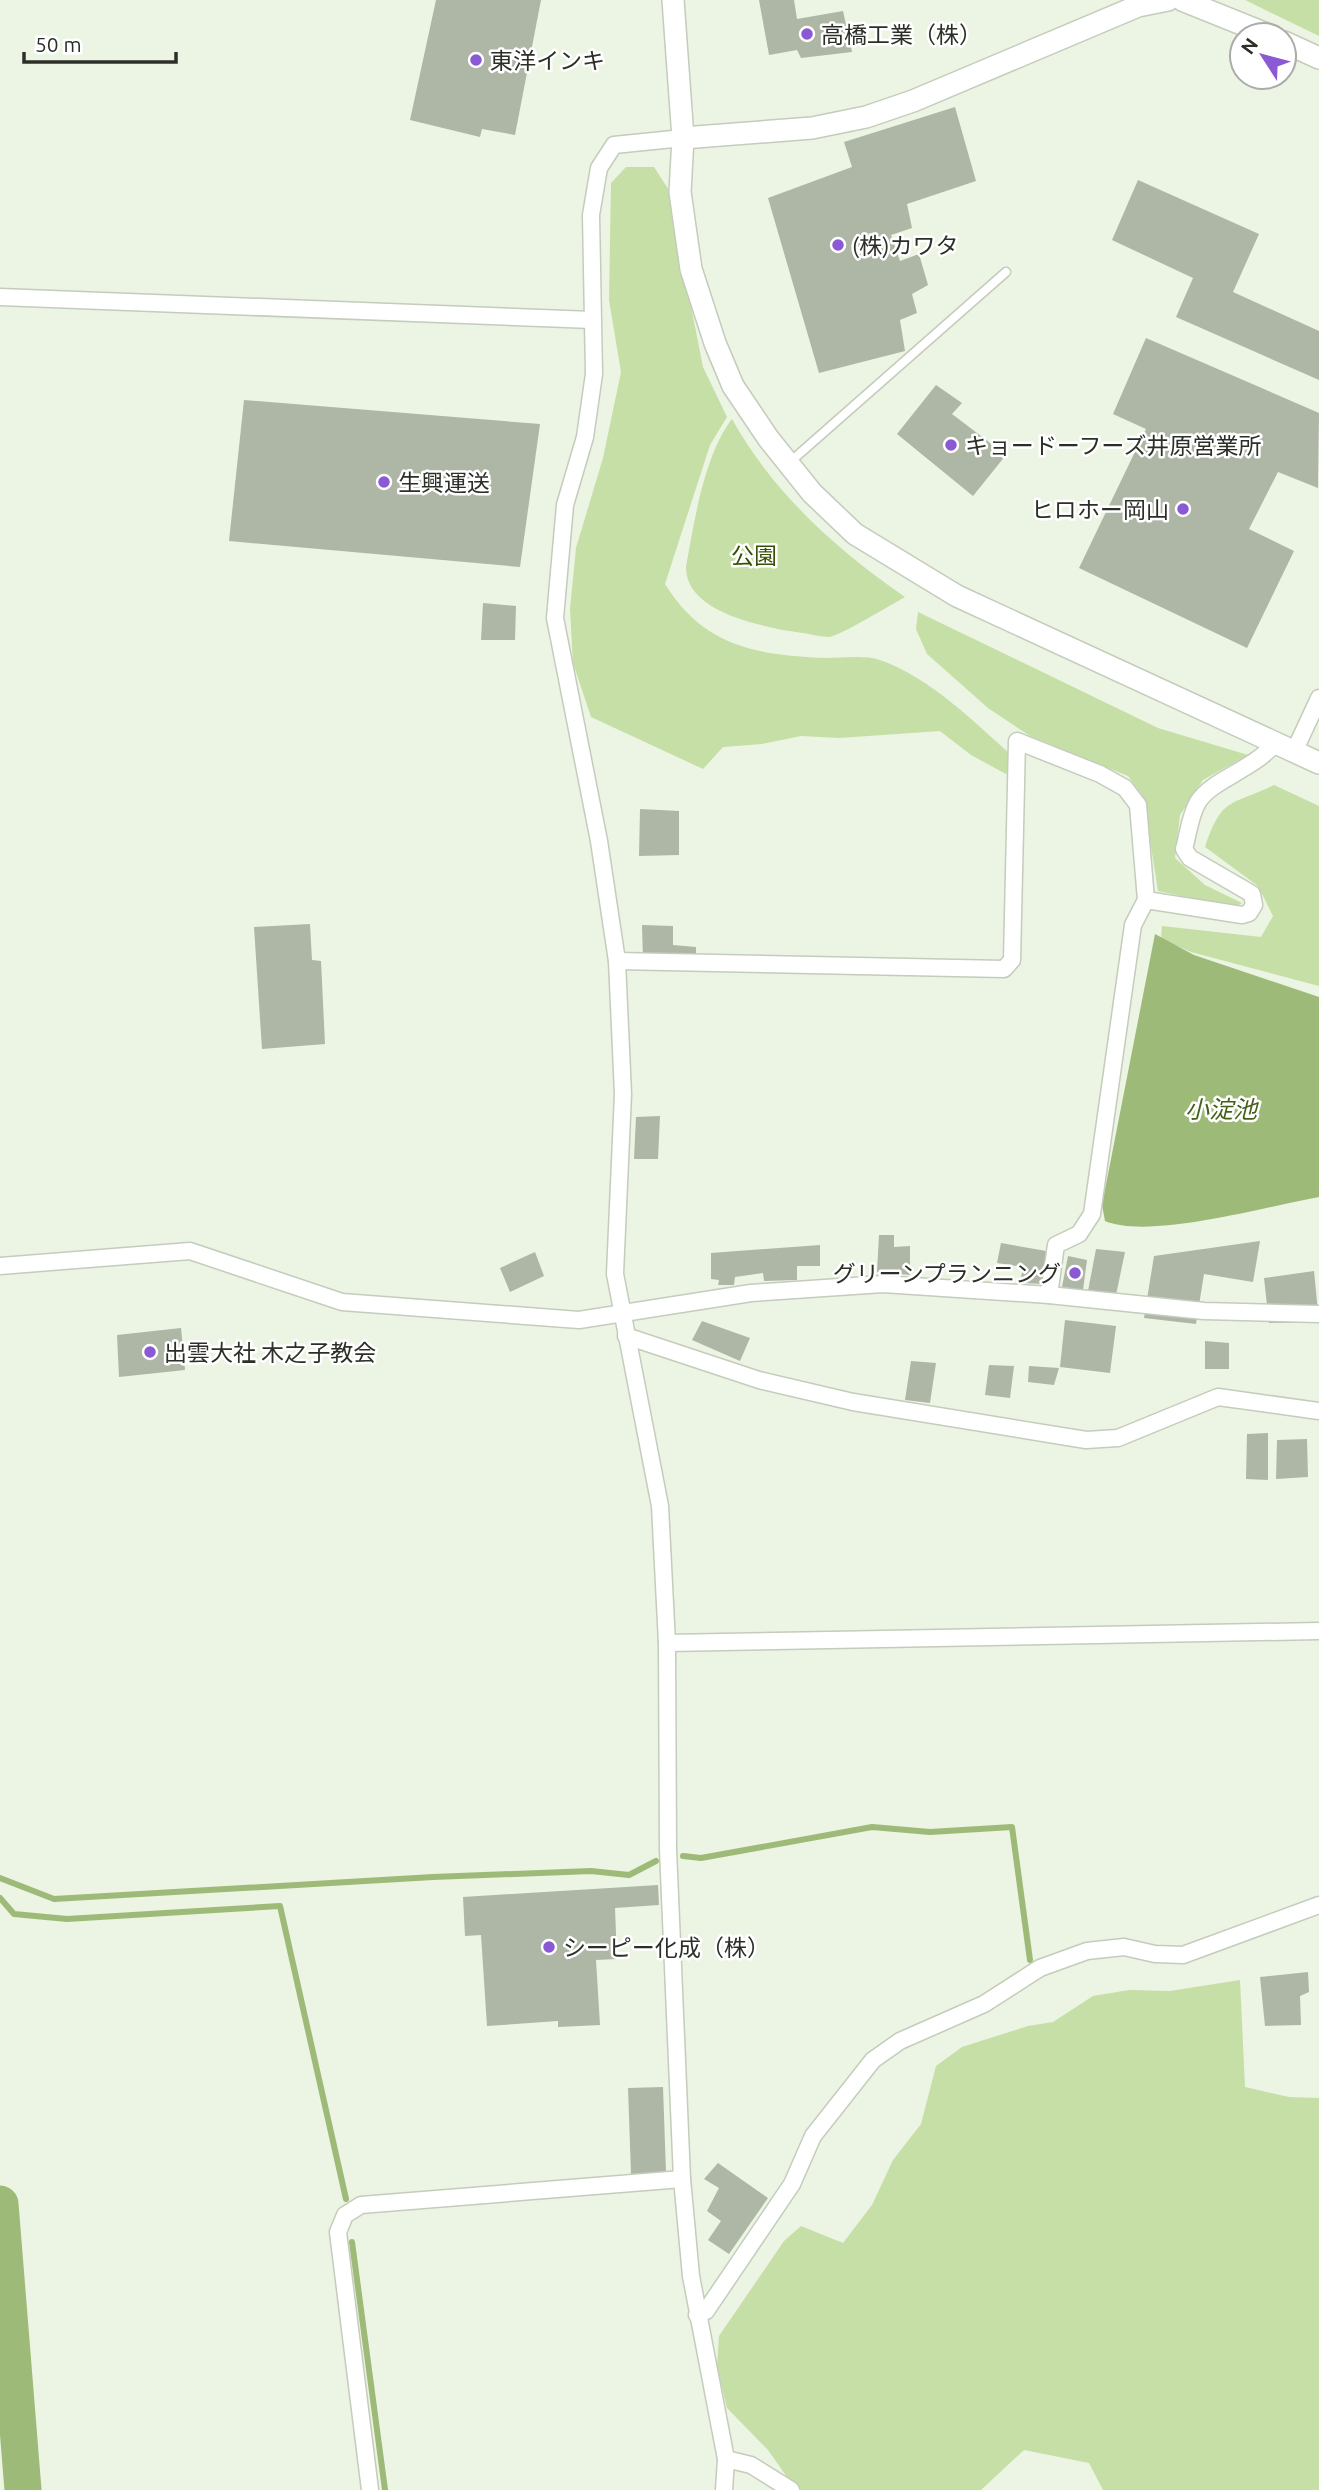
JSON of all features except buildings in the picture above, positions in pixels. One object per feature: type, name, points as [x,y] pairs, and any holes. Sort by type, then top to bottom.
[{"type":"street","points":[[673,0],[683,138],[680,192],[691,269],[715,343],[733,386],[768,438],[790,462],[812,493],[855,534],[957,596],[1319,763]]},
{"type":"street","points":[[723,2490],[726,2459],[697,2315],[682,2179],[668,1849],[667,1643],[660,1506],[615,1274],[623,1094],[617,961],[599,841],[555,618],[565,505],[585,437],[594,374],[591,215],[599,168],[614,145],[812,128],[866,117],[913,101],[1138,6],[1168,0]]},
{"type":"street","points":[[1182,0],[1234,21]]},
{"type":"street","points":[[1298,48],[1319,58]]},
{"type":"street","points":[[0,297],[592,320]]},
{"type":"street","points":[[1146,900],[1242,915],[1249,913],[1254,905],[1252,894],[1190,858],[1184,849],[1197,804],[1205,794],[1285,747],[1319,698]]},
{"type":"street","points":[[617,961],[1004,969],[1012,960],[1017,741],[1100,774],[1125,788],[1138,805],[1146,900],[1133,925],[1092,1214],[1079,1234],[1056,1245],[1049,1295]]},
{"type":"street","points":[[0,1266],[190,1251],[342,1302],[579,1320],[751,1293],[883,1284],[1049,1295],[1204,1311],[1319,1314]]},
{"type":"street","points":[[626,1336],[759,1380],[853,1402],[1086,1440],[1118,1438],[1218,1397],[1319,1410]]},
{"type":"street","points":[[667,1643],[1319,1631]]},
{"type":"street","points":[[697,2315],[706,2311],[792,2184],[813,2136],[873,2060],[900,2042],[984,2004],[1040,1968],[1087,1951],[1124,1947],[1155,1954],[1183,1955],[1319,1905]]},
{"type":"street","points":[[370,2490],[338,2232],[345,2215],[361,2206],[682,2179]]},
{"type":"street","points":[[726,2459],[751,2465],[791,2490]]},
{"type":"lane","points":[[790,462],[1006,272]]},
{"type":"green space","points":[[1245,0],[1319,0],[1319,36],[1298,26],[1298,21],[1288,21]]},
{"type":"green space","points":[[626,167],[654,167],[676,201],[685,276],[703,367],[727,417],[710,445],[665,584],[697,622],[734,644],[801,657],[874,658],[899,668],[954,704],[1018,761],[1006,774],[971,755],[940,731],[839,738],[801,736],[762,744],[723,747],[703,769],[591,717],[573,663],[570,609],[576,548],[603,458],[621,372],[609,300],[611,183]]},
{"type":"green space","name":"公園","points":[[732,419],[767,471],[808,518],[855,560],[905,597],[829,637],[750,622],[713,607],[699,596],[689,583],[686,567],[707,470],[722,434]]},
{"type":"green space","points":[[918,612],[1158,728],[1248,755],[1203,780],[1180,815],[1175,858],[1205,885],[1242,903],[1235,907],[1158,891],[1143,796],[1128,776],[1030,736],[988,708],[927,654],[916,629]]},
{"type":"green space","points":[[1274,785],[1319,806],[1319,986],[1191,952],[1161,939],[1162,926],[1261,937],[1273,916],[1258,886],[1205,847],[1223,811],[1238,800]]},
{"type":"green space","points":[[1240,1980],[1245,2087],[1289,2097],[1319,2098],[1319,2490],[1103,2490],[1089,2463],[1024,2450],[981,2490],[796,2490],[768,2450],[727,2408],[717,2367],[719,2336],[784,2241],[801,2226],[843,2243],[872,2205],[893,2160],[921,2124],[936,2066],[962,2047],[1028,2026],[1053,2022],[1093,1996],[1129,1990],[1170,1991]]},
{"type":"water","name":"小淀池","points":[[1155,934],[1194,955],[1319,997],[1319,1197],[1179,1224],[1125,1226],[1105,1221],[1102,1205]]},
{"type":"waterway","points":[[683,1856],[701,1858],[872,1827],[930,1832],[1012,1827],[1030,1960]]},
{"type":"waterway","points":[[0,1878],[54,1899],[433,1877],[591,1871],[629,1875],[656,1861]]},
{"type":"waterway","points":[[0,1898],[14,1914],[67,1919],[280,1906],[346,2199]]},
{"type":"waterway","points":[[0,2204],[23,2490]]},
{"type":"waterway","points":[[352,2242],[385,2490]]},
{"type":"place","name":"高橋工業（株）","points":[[807,34]]},
{"type":"place","name":"東洋インキ","points":[[476,60]]},
{"type":"place","name":"(株)カワタ","points":[[838,245]]},
{"type":"place","name":"キョードーフーズ井原営業所","points":[[951,445]]},
{"type":"place","name":"生興運送","points":[[384,482]]},
{"type":"place","name":"ヒロホー岡山","points":[[1183,509]]},
{"type":"place","name":"グリーンプランニング","points":[[1075,1273]]},
{"type":"place","name":"出雲大社 木之子教会","points":[[150,1352]]},
{"type":"place","name":"シーピー化成（株）","points":[[549,1947]]}]
